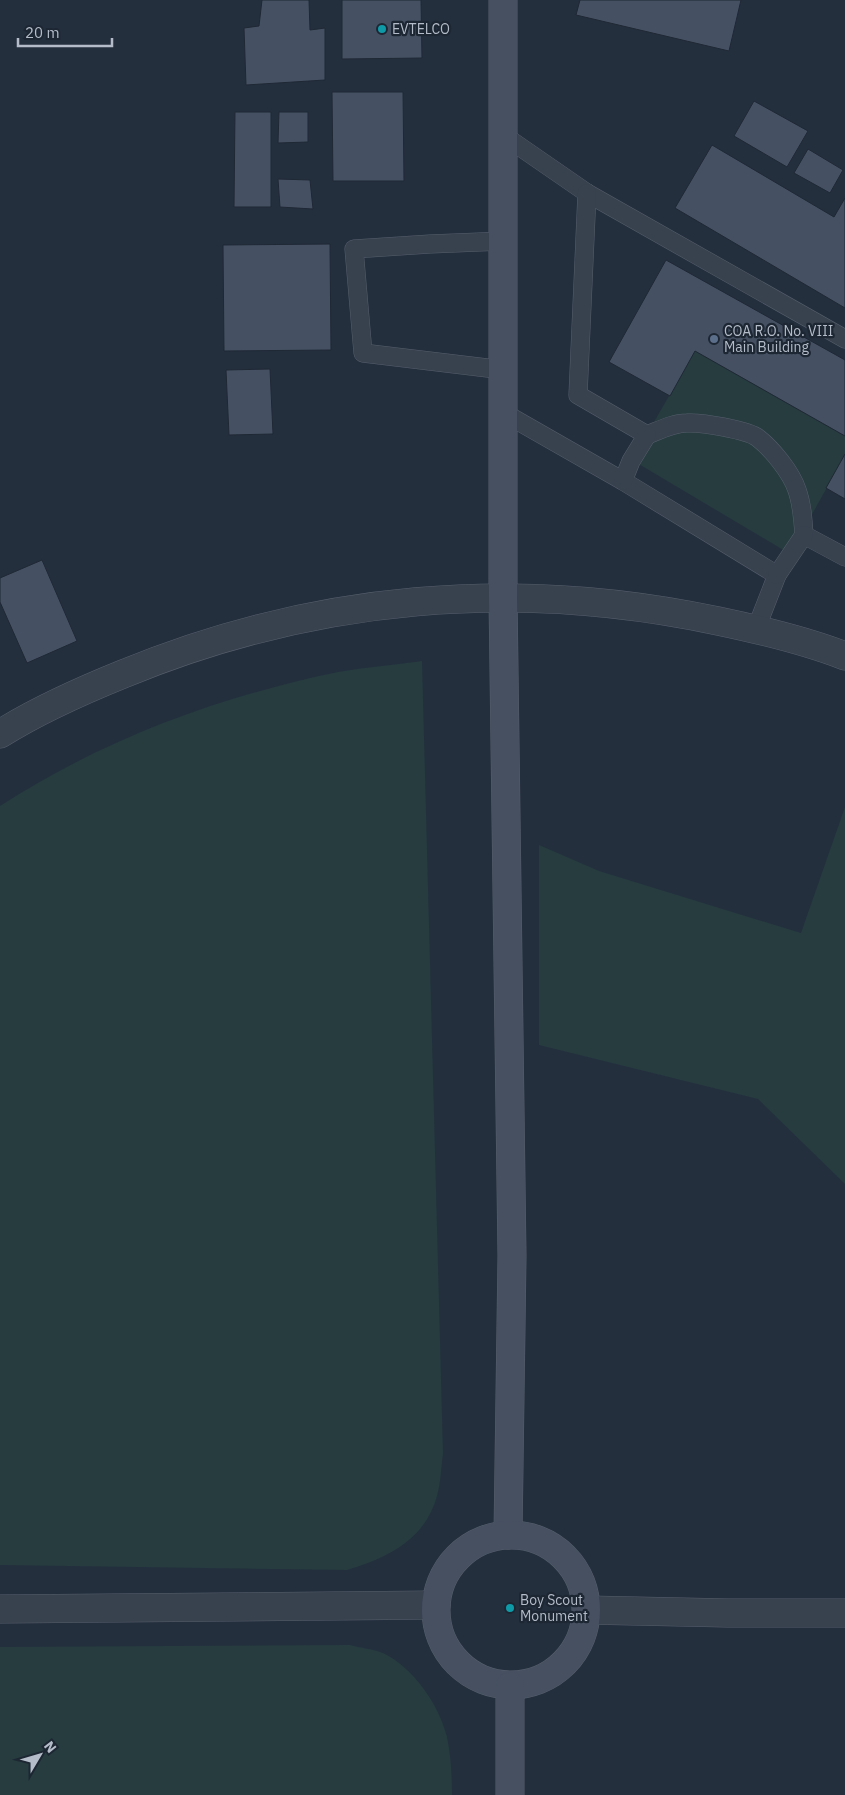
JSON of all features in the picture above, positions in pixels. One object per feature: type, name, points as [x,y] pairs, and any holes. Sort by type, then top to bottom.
[{"type":"main road","points":[[503,0],[503,597],[512,1256],[508,1535]]},
{"type":"main road","points":[[508,1535],[528,1536],[547,1544],[564,1556],[576,1572],[584,1590],[587,1610],[584,1630],[577,1648],[565,1664],[548,1676],[530,1683],[510,1686],[490,1683],[472,1674],[456,1661],[444,1645],[438,1626],[436,1605],[439,1587],[447,1570],[458,1556],[473,1544],[490,1537],[508,1535]]},
{"type":"main road","points":[[510,1686],[510,1795]]},
{"type":"street","points":[[0,734],[80,691],[161,658],[244,631],[329,613],[416,601],[503,597],[588,601],[672,611],[756,629],[845,656]]},
{"type":"street","points":[[0,1609],[436,1605]]},
{"type":"street","points":[[587,1610],[845,1613]]},
{"type":"lane","points":[[503,135],[587,194],[845,339]]},
{"type":"lane","points":[[587,194],[578,395],[647,435]]},
{"type":"lane","points":[[504,242],[354,248],[363,353],[504,370]]},
{"type":"lane","points":[[504,413],[623,481],[778,575]]},
{"type":"lane","points":[[623,481],[631,461],[647,435],[667,426],[687,422],[720,426],[757,436],[783,464],[796,488],[802,512],[804,535],[778,575],[756,629]]},
{"type":"lane","points":[[804,535],[845,557]]},
{"type":"green space","points":[[695,351],[845,436],[845,455],[790,554],[632,460]]},
{"type":"green space","points":[[422,661],[443,1454],[437,1496],[431,1511],[424,1524],[414,1536],[402,1545],[376,1560],[347,1570],[0,1565],[0,806],[80,760],[163,723],[206,708],[293,682],[338,672]]},
{"type":"green space","points":[[845,807],[845,1184],[758,1099],[539,1045],[539,845],[599,871],[801,933]]},
{"type":"green space","points":[[350,1645],[383,1653],[405,1668],[424,1689],[438,1712],[447,1737],[452,1795],[0,1795],[0,1647]]},
{"type":"building","points":[[262,0],[309,0],[310,30],[325,28],[325,80],[246,85],[244,28],[259,26]]},
{"type":"building","name":"EVTELCO","points":[[342,0],[421,0],[422,58],[342,59]]},
{"type":"building","points":[[580,0],[741,0],[729,51],[576,15]]},
{"type":"building","points":[[332,92],[403,92],[404,181],[333,181]]},
{"type":"building","points":[[754,101],[808,131],[787,167],[734,136]]},
{"type":"building","points":[[235,112],[271,112],[271,207],[234,207]]},
{"type":"building","points":[[279,112],[308,112],[308,142],[278,143]]},
{"type":"building","points":[[712,145],[834,217],[845,198],[845,308],[675,208]]},
{"type":"building","points":[[808,149],[843,170],[830,193],[794,173]]},
{"type":"building","points":[[278,179],[310,180],[313,209],[280,207]]},
{"type":"building","points":[[330,244],[331,350],[224,351],[223,245]]},
{"type":"building","name":"COA R.O. No. VIII Main Building","points":[[666,260],[845,360],[845,436],[695,351],[670,396],[609,362]]},
{"type":"building","points":[[270,369],[273,434],[229,435],[226,370]]},
{"type":"building","points":[[845,454],[845,499],[826,488]]},
{"type":"building","points":[[42,560],[77,641],[27,663],[0,602],[0,578]]},
{"type":"place","name":"EVTELCO","points":[[382,29]]},
{"type":"place","name":"COA R.O. No. VIII Main Building","points":[[714,339]]},
{"type":"place","name":"Boy Scout Monument","points":[[510,1608]]}]
